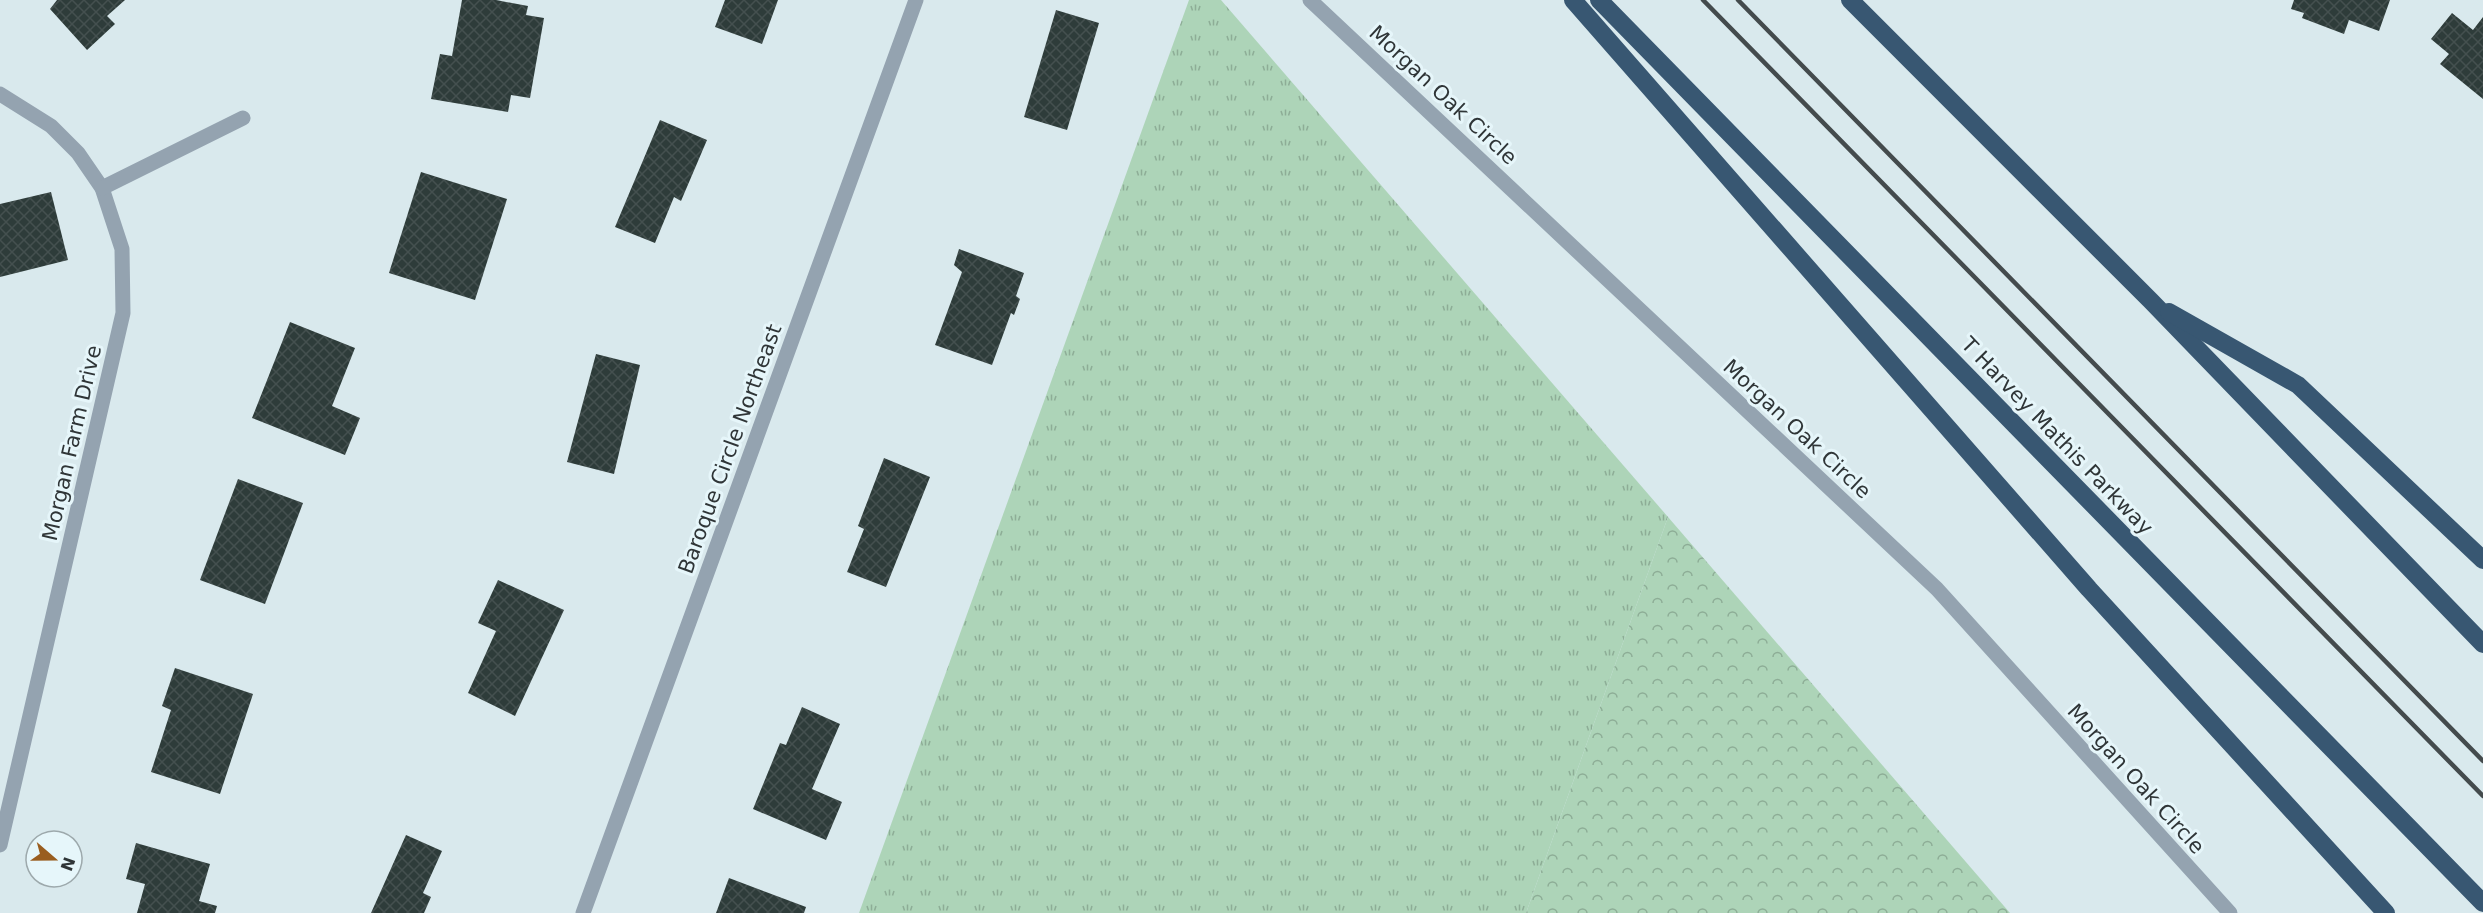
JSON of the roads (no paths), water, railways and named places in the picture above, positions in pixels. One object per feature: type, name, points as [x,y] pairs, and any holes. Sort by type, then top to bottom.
[{"type":"highway","points":[[1573,0],[2059,555],[2386,913]]},
{"type":"highway","name":"T Harvey Mathis Parkway","points":[[1599,0],[2483,903]]},
{"type":"highway","points":[[1850,0],[2151,301],[2483,644]]},
{"type":"highway","points":[[2151,301],[2298,385],[2483,560]]},
{"type":"street","name":"Baroque Circle Northeast","points":[[583,913],[916,0]]},
{"type":"street","name":"Morgan Oak Circle","points":[[1310,0],[1937,589],[2230,913]]},
{"type":"street","name":"Morgan Farm Drive","points":[[0,94],[51,126],[78,153],[102,188],[122,249],[123,313],[0,845]]},
{"type":"street","points":[[102,188],[243,118]]},
{"type":"railway","points":[[1703,0],[2483,796]]},
{"type":"railway","points":[[1738,0],[2483,761]]}]
